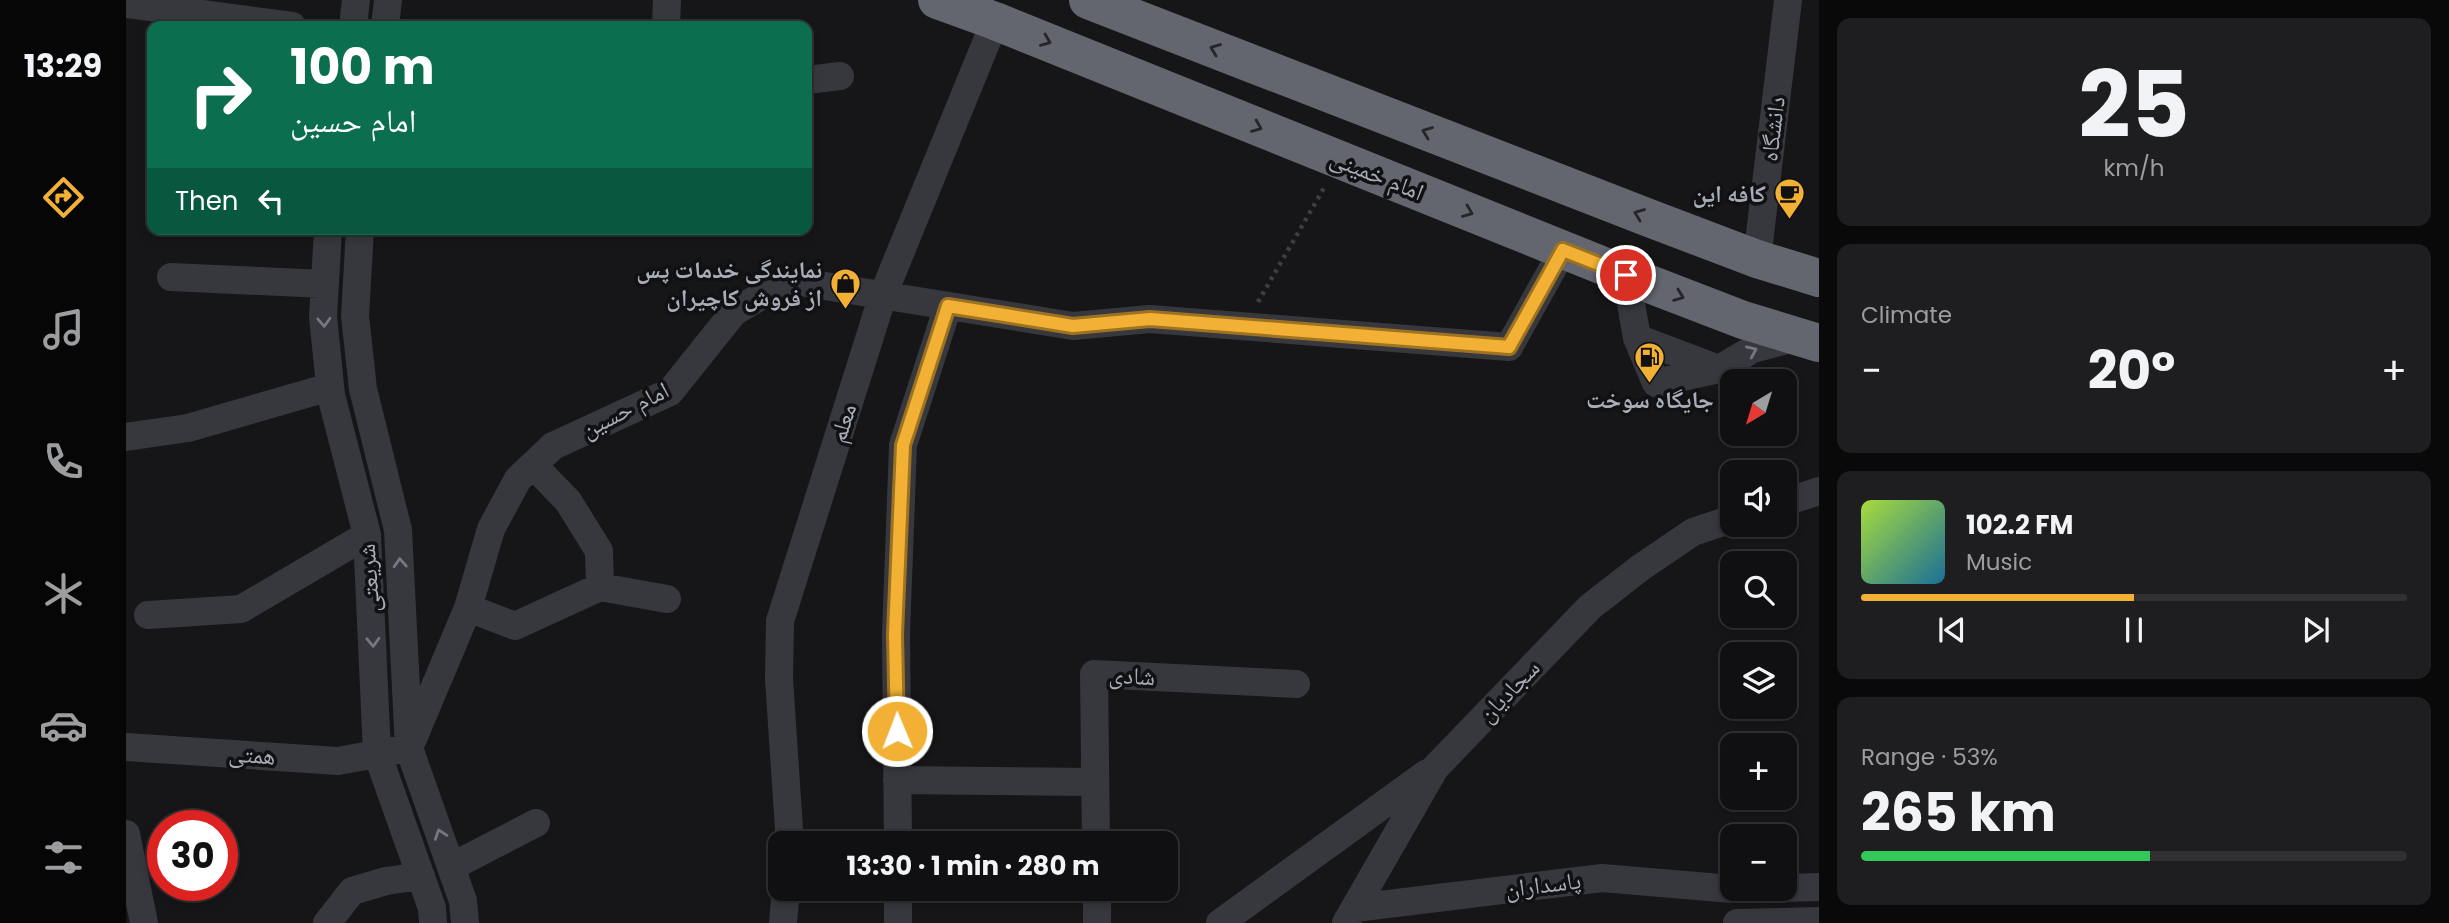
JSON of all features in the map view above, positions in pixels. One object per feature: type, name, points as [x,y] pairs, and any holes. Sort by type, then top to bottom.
[{"type":"highway","name":"امام خمینی","points":[[936,0],[995,21],[1626,275],[1742,320],[1809,340]]},
{"type":"highway","points":[[1088,0],[1757,259],[1819,278]]},
{"type":"street","points":[[128,0],[128,4],[255,21]]},
{"type":"street","points":[[354,21],[356,0]]},
{"type":"street","points":[[386,21],[388,0]]},
{"type":"street","points":[[666,21],[667,0]]},
{"type":"street","name":"دانشگاه","points":[[1757,259],[1788,0]]},
{"type":"street","name":"معلم","points":[[789,831],[779,680],[780,621],[883,295],[995,21]]},
{"type":"street","points":[[812,79],[840,76]]},
{"type":"street","name":"شریعتی","points":[[328,235],[323,317],[330,387],[367,535],[377,753],[432,908],[433,923]]},
{"type":"street","name":"شریعتی","points":[[360,235],[355,316],[363,389],[398,530],[409,748],[463,901],[465,923]]},
{"type":"street","name":"امام حسین","points":[[409,748],[468,608],[491,529],[518,480],[553,446],[670,393],[734,312],[788,280],[1073,326],[1150,319],[1509,347],[1563,250]]},
{"type":"street","points":[[1626,275],[1637,338],[1719,369],[1753,349],[1809,340]]},
{"type":"street","points":[[171,277],[325,284]]},
{"type":"street","points":[[898,831],[895,634],[903,445],[948,306]]},
{"type":"street","points":[[126,437],[188,428],[330,387]]},
{"type":"street","points":[[533,466],[568,501],[600,551],[600,587]]},
{"type":"street","points":[[1797,498],[1819,491]]},
{"type":"street","name":"سجادیان","points":[[1350,915],[1435,768],[1590,607],[1693,532],[1720,523]]},
{"type":"street","points":[[148,615],[241,610],[367,535]]},
{"type":"street","points":[[468,608],[515,626],[600,587],[667,599]]},
{"type":"street","name":"شادی","points":[[1096,831],[1094,674],[1296,684]]},
{"type":"street","name":"همتی","points":[[126,747],[338,761],[409,748]]},
{"type":"street","points":[[1220,923],[1435,768]]},
{"type":"street","points":[[897,780],[1096,782]]},
{"type":"street","points":[[451,867],[536,823]]},
{"type":"street","points":[[126,834],[144,923]]},
{"type":"street","points":[[327,923],[352,891],[386,881],[421,876]]},
{"type":"street","name":"پاسداران","points":[[1350,915],[1602,878],[1720,888]]},
{"type":"street","points":[[1797,888],[1819,887]]},
{"type":"street","points":[[783,923],[785,901]]},
{"type":"street","points":[[898,901],[898,923]]},
{"type":"street","points":[[1097,901],[1097,923]]},
{"type":"street","points":[[1737,923],[1819,921]]},
{"type":"path","points":[[1243,327],[1340,160]]},
{"type":"place","name":"کافه این","points":[[1789,221]]},
{"type":"place","name":"نمایندگی خدمات پس از فروش کاچیران","points":[[845,311]]},
{"type":"place","name":"جایگاه سوخت","points":[[1650,385]]},
{"type":"route","points":[[897,731],[895,634],[903,445],[948,306],[1073,326],[1150,319],[1509,347],[1563,250],[1626,275]]}]
